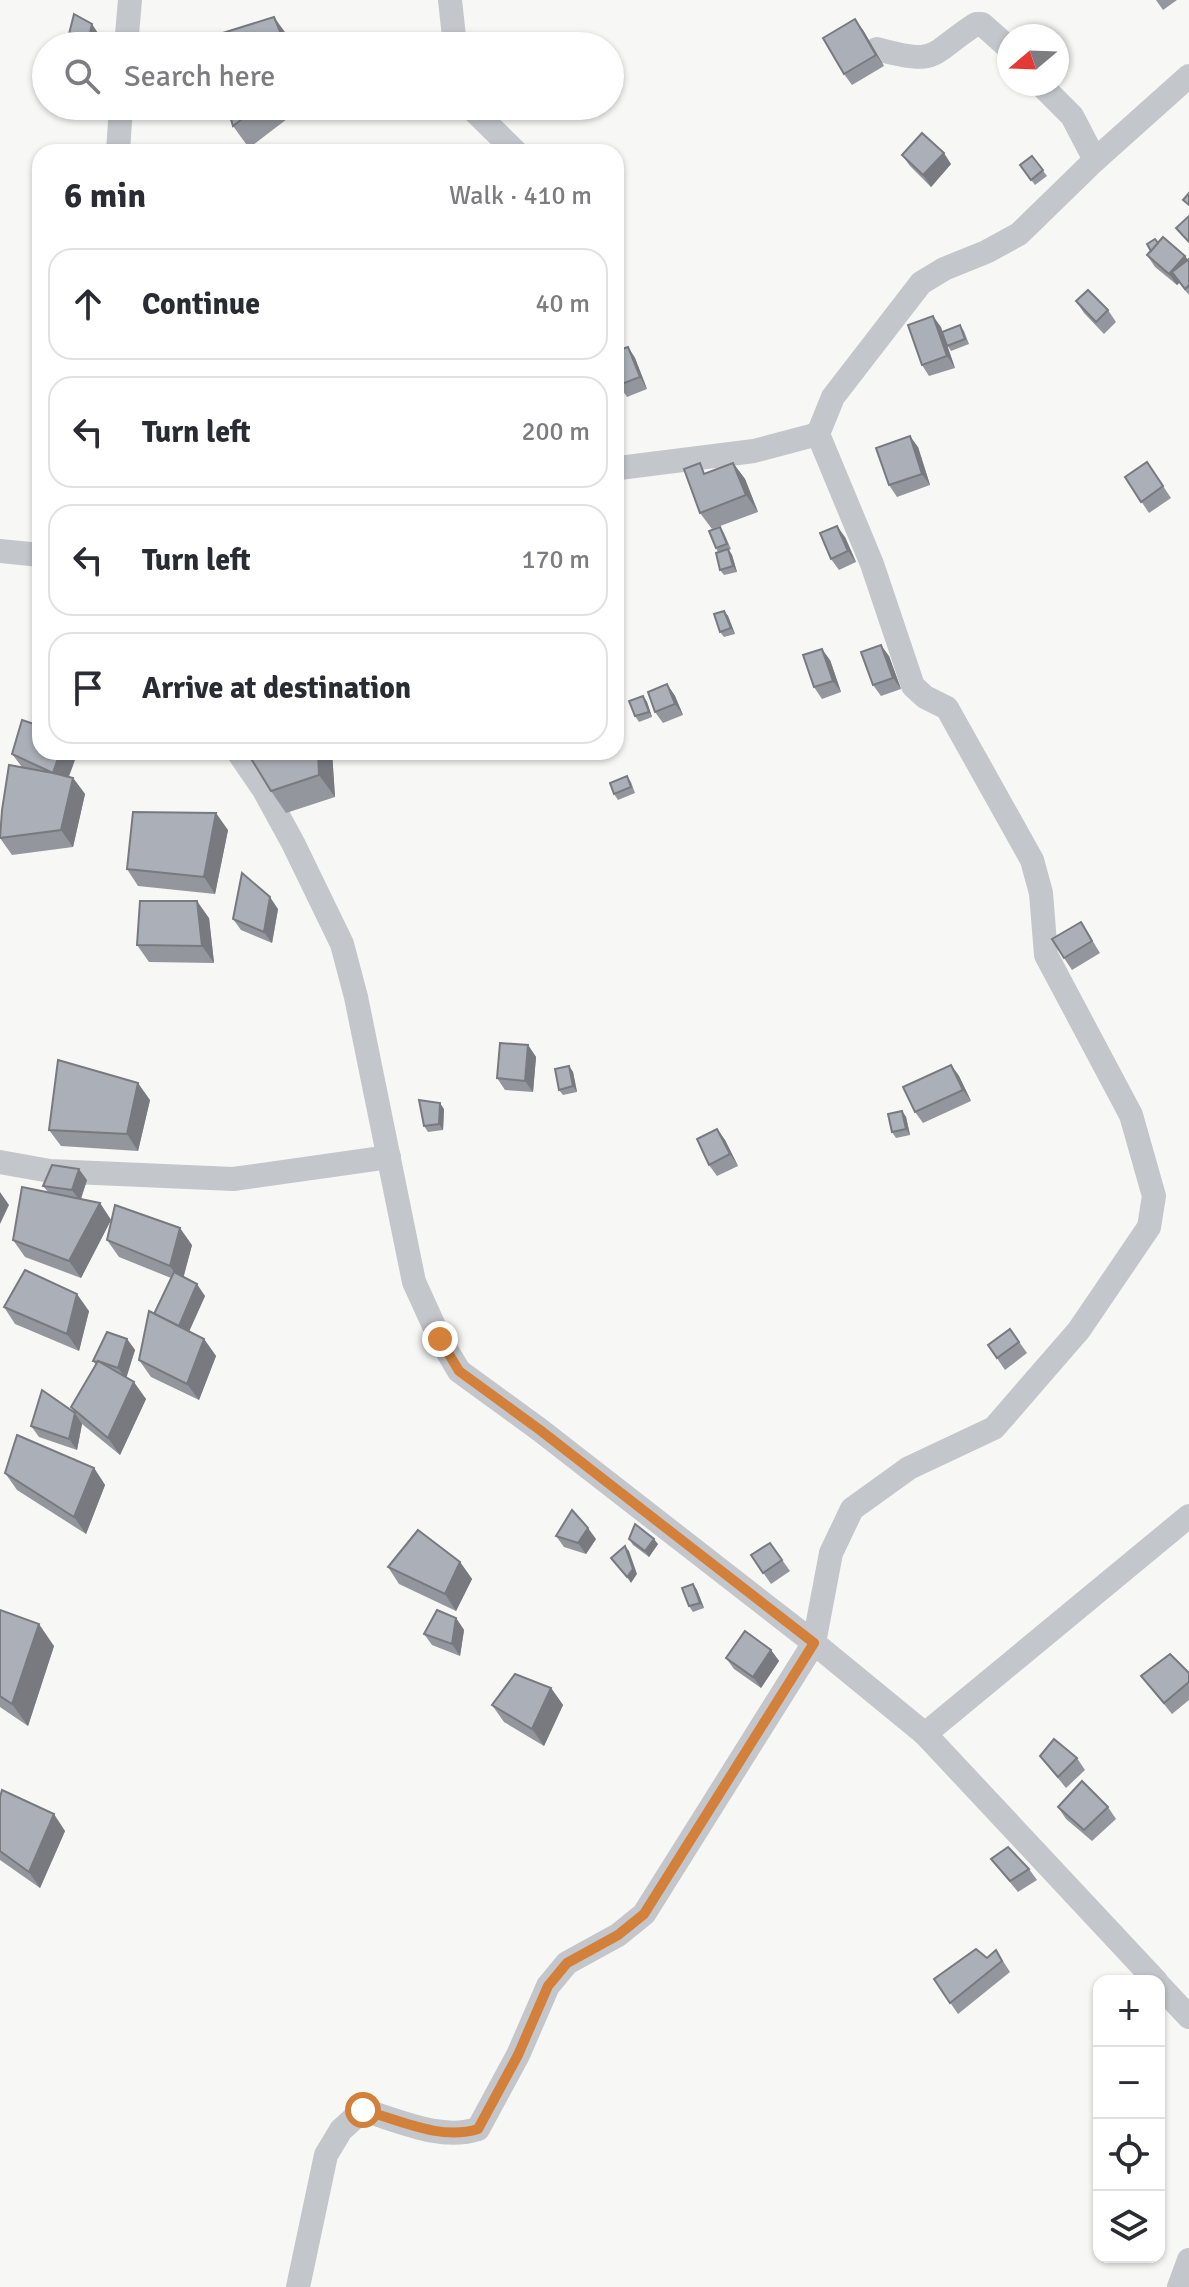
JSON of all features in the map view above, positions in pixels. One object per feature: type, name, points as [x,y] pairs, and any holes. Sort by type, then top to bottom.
[{"type":"street","points":[[127,32],[130,0]]},
{"type":"street","points":[[450,0],[453,32]]},
{"type":"street","points":[[877,49],[912,58],[927,57],[941,51],[976,24],[982,24],[997,37]]},
{"type":"street","points":[[298,2287],[326,2155],[341,2130],[363,2110],[441,2133],[465,2134],[478,2129],[518,2055],[548,1986],[567,1963],[618,1935],[644,1914],[814,1643],[831,1553],[852,1509],[909,1468],[994,1428],[1079,1330],[1149,1227],[1154,1196],[1131,1115],[1046,955],[1041,893],[1032,860],[947,708],[925,697],[913,686],[872,564],[818,434],[833,397],[921,283],[1019,234],[1095,160],[1189,76]]},
{"type":"street","points":[[1052,96],[1072,116],[1095,160]]},
{"type":"street","points":[[119,144],[120,120]]},
{"type":"street","points":[[483,120],[508,144]]},
{"type":"street","points":[[624,467],[754,451],[818,434]]},
{"type":"street","points":[[0,551],[32,554]]},
{"type":"street","points":[[243,760],[293,843],[342,944],[356,997],[414,1282],[440,1339],[459,1371],[540,1430],[814,1643],[925,1734],[1150,1975]]},
{"type":"street","points":[[0,1162],[50,1171],[233,1179],[389,1157]]},
{"type":"street","points":[[925,1734],[1189,1516]]},
{"type":"street","points":[[1165,1992],[1189,2017]]},
{"type":"street","points":[[1179,2287],[1189,2260]]},
{"type":"building","points":[[74,14],[92,24],[90,32],[70,32]]},
{"type":"building","points":[[274,17],[280,32],[226,32]]},
{"type":"building","points":[[855,19],[876,55],[844,74],[823,38]]},
{"type":"building","points":[[922,133],[944,153],[923,175],[902,155]]},
{"type":"building","points":[[1032,156],[1043,170],[1031,180],[1020,165]]},
{"type":"building","points":[[1189,216],[1189,242],[1176,228]]},
{"type":"building","points":[[1163,237],[1185,256],[1169,274],[1147,255]]},
{"type":"building","points":[[1155,239],[1158,243],[1151,251],[1147,244]]},
{"type":"building","points":[[1189,259],[1189,287],[1185,289],[1172,272]]},
{"type":"building","points":[[1088,290],[1108,310],[1096,322],[1076,301]]},
{"type":"building","points":[[933,316],[947,356],[922,365],[908,325]]},
{"type":"building","points":[[960,325],[965,339],[947,346],[942,332]]},
{"type":"building","points":[[628,347],[640,377],[624,383],[624,348]]},
{"type":"building","points":[[910,436],[922,474],[889,485],[876,448]]},
{"type":"building","points":[[1147,462],[1163,486],[1141,502],[1125,477]]},
{"type":"building","points":[[700,463],[704,474],[733,463],[746,495],[700,513],[684,469]]},
{"type":"building","points":[[837,526],[848,551],[831,559],[820,533]]},
{"type":"building","points":[[720,527],[727,544],[716,548],[709,531]]},
{"type":"building","points":[[728,549],[733,566],[720,570],[716,553]]},
{"type":"building","points":[[724,611],[731,628],[720,632],[714,614]]},
{"type":"building","points":[[881,645],[893,678],[873,685],[861,652]]},
{"type":"building","points":[[822,649],[833,681],[814,687],[803,655]]},
{"type":"building","points":[[667,684],[675,704],[655,712],[648,692]]},
{"type":"building","points":[[643,696],[649,712],[635,716],[629,701]]},
{"type":"building","points":[[22,720],[32,723],[32,760],[57,760],[53,773],[12,754]]},
{"type":"building","points":[[252,760],[318,760],[319,775],[271,791]]},
{"type":"building","points":[[9,765],[73,778],[61,830],[0,838]]},
{"type":"building","points":[[627,776],[631,787],[614,794],[610,783]]},
{"type":"building","points":[[133,812],[216,813],[204,877],[127,869]]},
{"type":"building","points":[[242,873],[270,897],[264,932],[233,919]]},
{"type":"building","points":[[140,901],[197,901],[202,946],[137,945]]},
{"type":"building","points":[[1081,922],[1092,941],[1064,958],[1052,939]]},
{"type":"building","points":[[500,1043],[528,1045],[525,1081],[497,1078]]},
{"type":"building","points":[[58,1060],[138,1083],[127,1134],[49,1130]]},
{"type":"building","points":[[951,1065],[963,1090],[915,1112],[903,1087]]},
{"type":"building","points":[[569,1066],[573,1086],[559,1090],[555,1069]]},
{"type":"building","points":[[419,1100],[440,1103],[439,1124],[424,1126]]},
{"type":"building","points":[[902,1111],[906,1129],[892,1132],[888,1114]]},
{"type":"building","points":[[717,1129],[730,1154],[709,1165],[697,1139]]},
{"type":"building","points":[[52,1165],[79,1169],[72,1190],[43,1186]]},
{"type":"building","points":[[22,1187],[100,1203],[69,1261],[13,1240]]},
{"type":"building","points":[[115,1205],[180,1228],[170,1266],[107,1240]]},
{"type":"building","points":[[25,1270],[77,1294],[67,1334],[4,1307]]},
{"type":"building","points":[[174,1272],[197,1284],[179,1326],[154,1314]]},
{"type":"building","points":[[149,1311],[204,1339],[187,1384],[139,1360]]},
{"type":"building","points":[[1010,1329],[1019,1342],[997,1358],[988,1345]]},
{"type":"building","points":[[107,1332],[127,1339],[118,1368],[93,1361]]},
{"type":"building","points":[[98,1361],[134,1382],[108,1438],[71,1407]]},
{"type":"building","points":[[42,1390],[75,1413],[69,1439],[31,1426]]},
{"type":"building","points":[[17,1435],[94,1468],[74,1517],[5,1473]]},
{"type":"building","points":[[572,1510],[588,1528],[578,1543],[556,1536]]},
{"type":"building","points":[[635,1524],[654,1539],[645,1551],[629,1539]]},
{"type":"building","points":[[418,1530],[460,1562],[445,1594],[388,1567]]},
{"type":"building","points":[[770,1543],[782,1560],[763,1573],[751,1555]]},
{"type":"building","points":[[625,1546],[633,1569],[627,1577],[611,1558]]},
{"type":"building","points":[[693,1584],[700,1603],[689,1606],[682,1588]]},
{"type":"building","points":[[0,1610],[39,1624],[12,1704],[0,1696]]},
{"type":"building","points":[[437,1610],[456,1618],[452,1644],[424,1634]]},
{"type":"building","points":[[745,1631],[771,1650],[753,1677],[726,1658]]},
{"type":"building","points":[[1170,1654],[1189,1673],[1189,1682],[1164,1703],[1141,1676]]},
{"type":"building","points":[[515,1674],[551,1688],[532,1729],[492,1705]]},
{"type":"building","points":[[1054,1739],[1077,1758],[1058,1777],[1040,1756]]},
{"type":"building","points":[[1082,1781],[1108,1807],[1084,1830],[1058,1807]]},
{"type":"building","points":[[2,1790],[54,1814],[29,1872],[0,1851]]},
{"type":"building","points":[[1008,1847],[1029,1869],[1010,1881],[991,1859]]},
{"type":"building","points":[[976,1949],[987,1958],[996,1950],[1002,1961],[950,2003],[934,1979]]},
{"type":"route","points":[[363,2110],[441,2133],[465,2134],[478,2129],[518,2055],[548,1986],[567,1963],[618,1935],[644,1914],[814,1643],[540,1430],[459,1371],[440,1339]]}]
